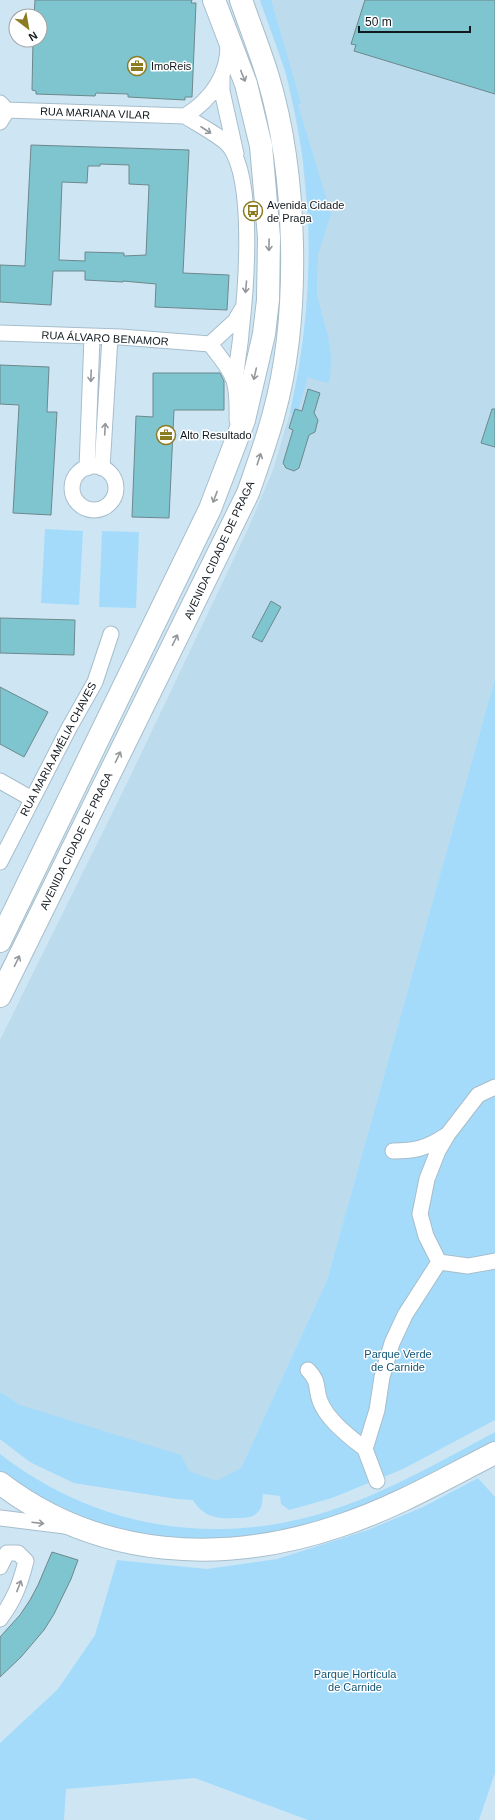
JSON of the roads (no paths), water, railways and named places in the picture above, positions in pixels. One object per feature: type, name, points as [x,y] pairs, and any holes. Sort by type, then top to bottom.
[{"type":"main road","points":[[0,941],[210,509],[244,420],[264,334],[268,300],[269,237],[261,146],[246,84],[214,0]]},
{"type":"main road","name":"AVENIDA CIDADE DE PRAGA","points":[[0,996],[248,493],[274,412],[287,346],[290,319],[292,255],[290,219],[282,141],[275,107],[268,77],[241,0]]},
{"type":"main road","points":[[0,1483],[20,1499],[77,1528],[118,1541],[164,1548],[209,1549],[258,1545],[300,1538],[340,1526],[385,1508],[495,1453]]},
{"type":"street","points":[[226,34],[228,53],[222,77],[222,90],[244,198],[246,238],[246,283],[236,366],[236,385]]},
{"type":"street","points":[[222,77],[209,97],[198,108],[185,116],[229,146],[237,159]]},
{"type":"street","name":"RUA MARIANA VILAR","points":[[2,112],[185,116]]},
{"type":"street","points":[[236,442],[238,393],[236,385],[231,372],[210,344],[235,321],[244,304]]},
{"type":"street","name":"RUA ÁLVARO BENAMOR","points":[[0,333],[110,337],[210,344]]},
{"type":"street","points":[[87,468],[92,337]]},
{"type":"street","points":[[102,468],[110,337]]},
{"type":"street","points":[[95,466],[102,468],[109,472],[113,478],[116,486],[115,493],[107,506],[93,510],[79,504],[75,499],[72,492],[72,484],[75,477],[87,468],[95,466]]},
{"type":"street","name":"RUA MARIA AMÉLIA CHAVES","points":[[0,862],[5,845],[32,799],[95,682],[110,634]]},
{"type":"street","points":[[0,781],[32,799]]},
{"type":"street","points":[[439,1262],[426,1236],[420,1214],[427,1179],[438,1151],[448,1134],[478,1095],[495,1087]]},
{"type":"street","points":[[393,1151],[413,1151],[432,1145],[448,1134]]},
{"type":"street","points":[[439,1262],[468,1266],[495,1261]]},
{"type":"street","points":[[365,1449],[377,1410],[382,1377],[392,1343],[405,1315],[439,1262]]},
{"type":"street","points":[[308,1370],[315,1377],[320,1402],[338,1426],[365,1449],[377,1481]]},
{"type":"street","points":[[0,1518],[77,1528]]},
{"type":"street","points":[[0,1567],[7,1554],[18,1553],[26,1561],[14,1600],[0,1619]]},
{"type":"place","name":"ImoReis","points":[[137,66]]},
{"type":"place","name":"Avenida Cidade de Praga","points":[[253,211]]},
{"type":"place","name":"Alto Resultado","points":[[166,435]]},
{"type":"park label","name":"Parque Verde de Carnide","points":[[398,1360]]},
{"type":"park label","name":"Parque Hortícula de Carnide","points":[[355,1680]]}]
